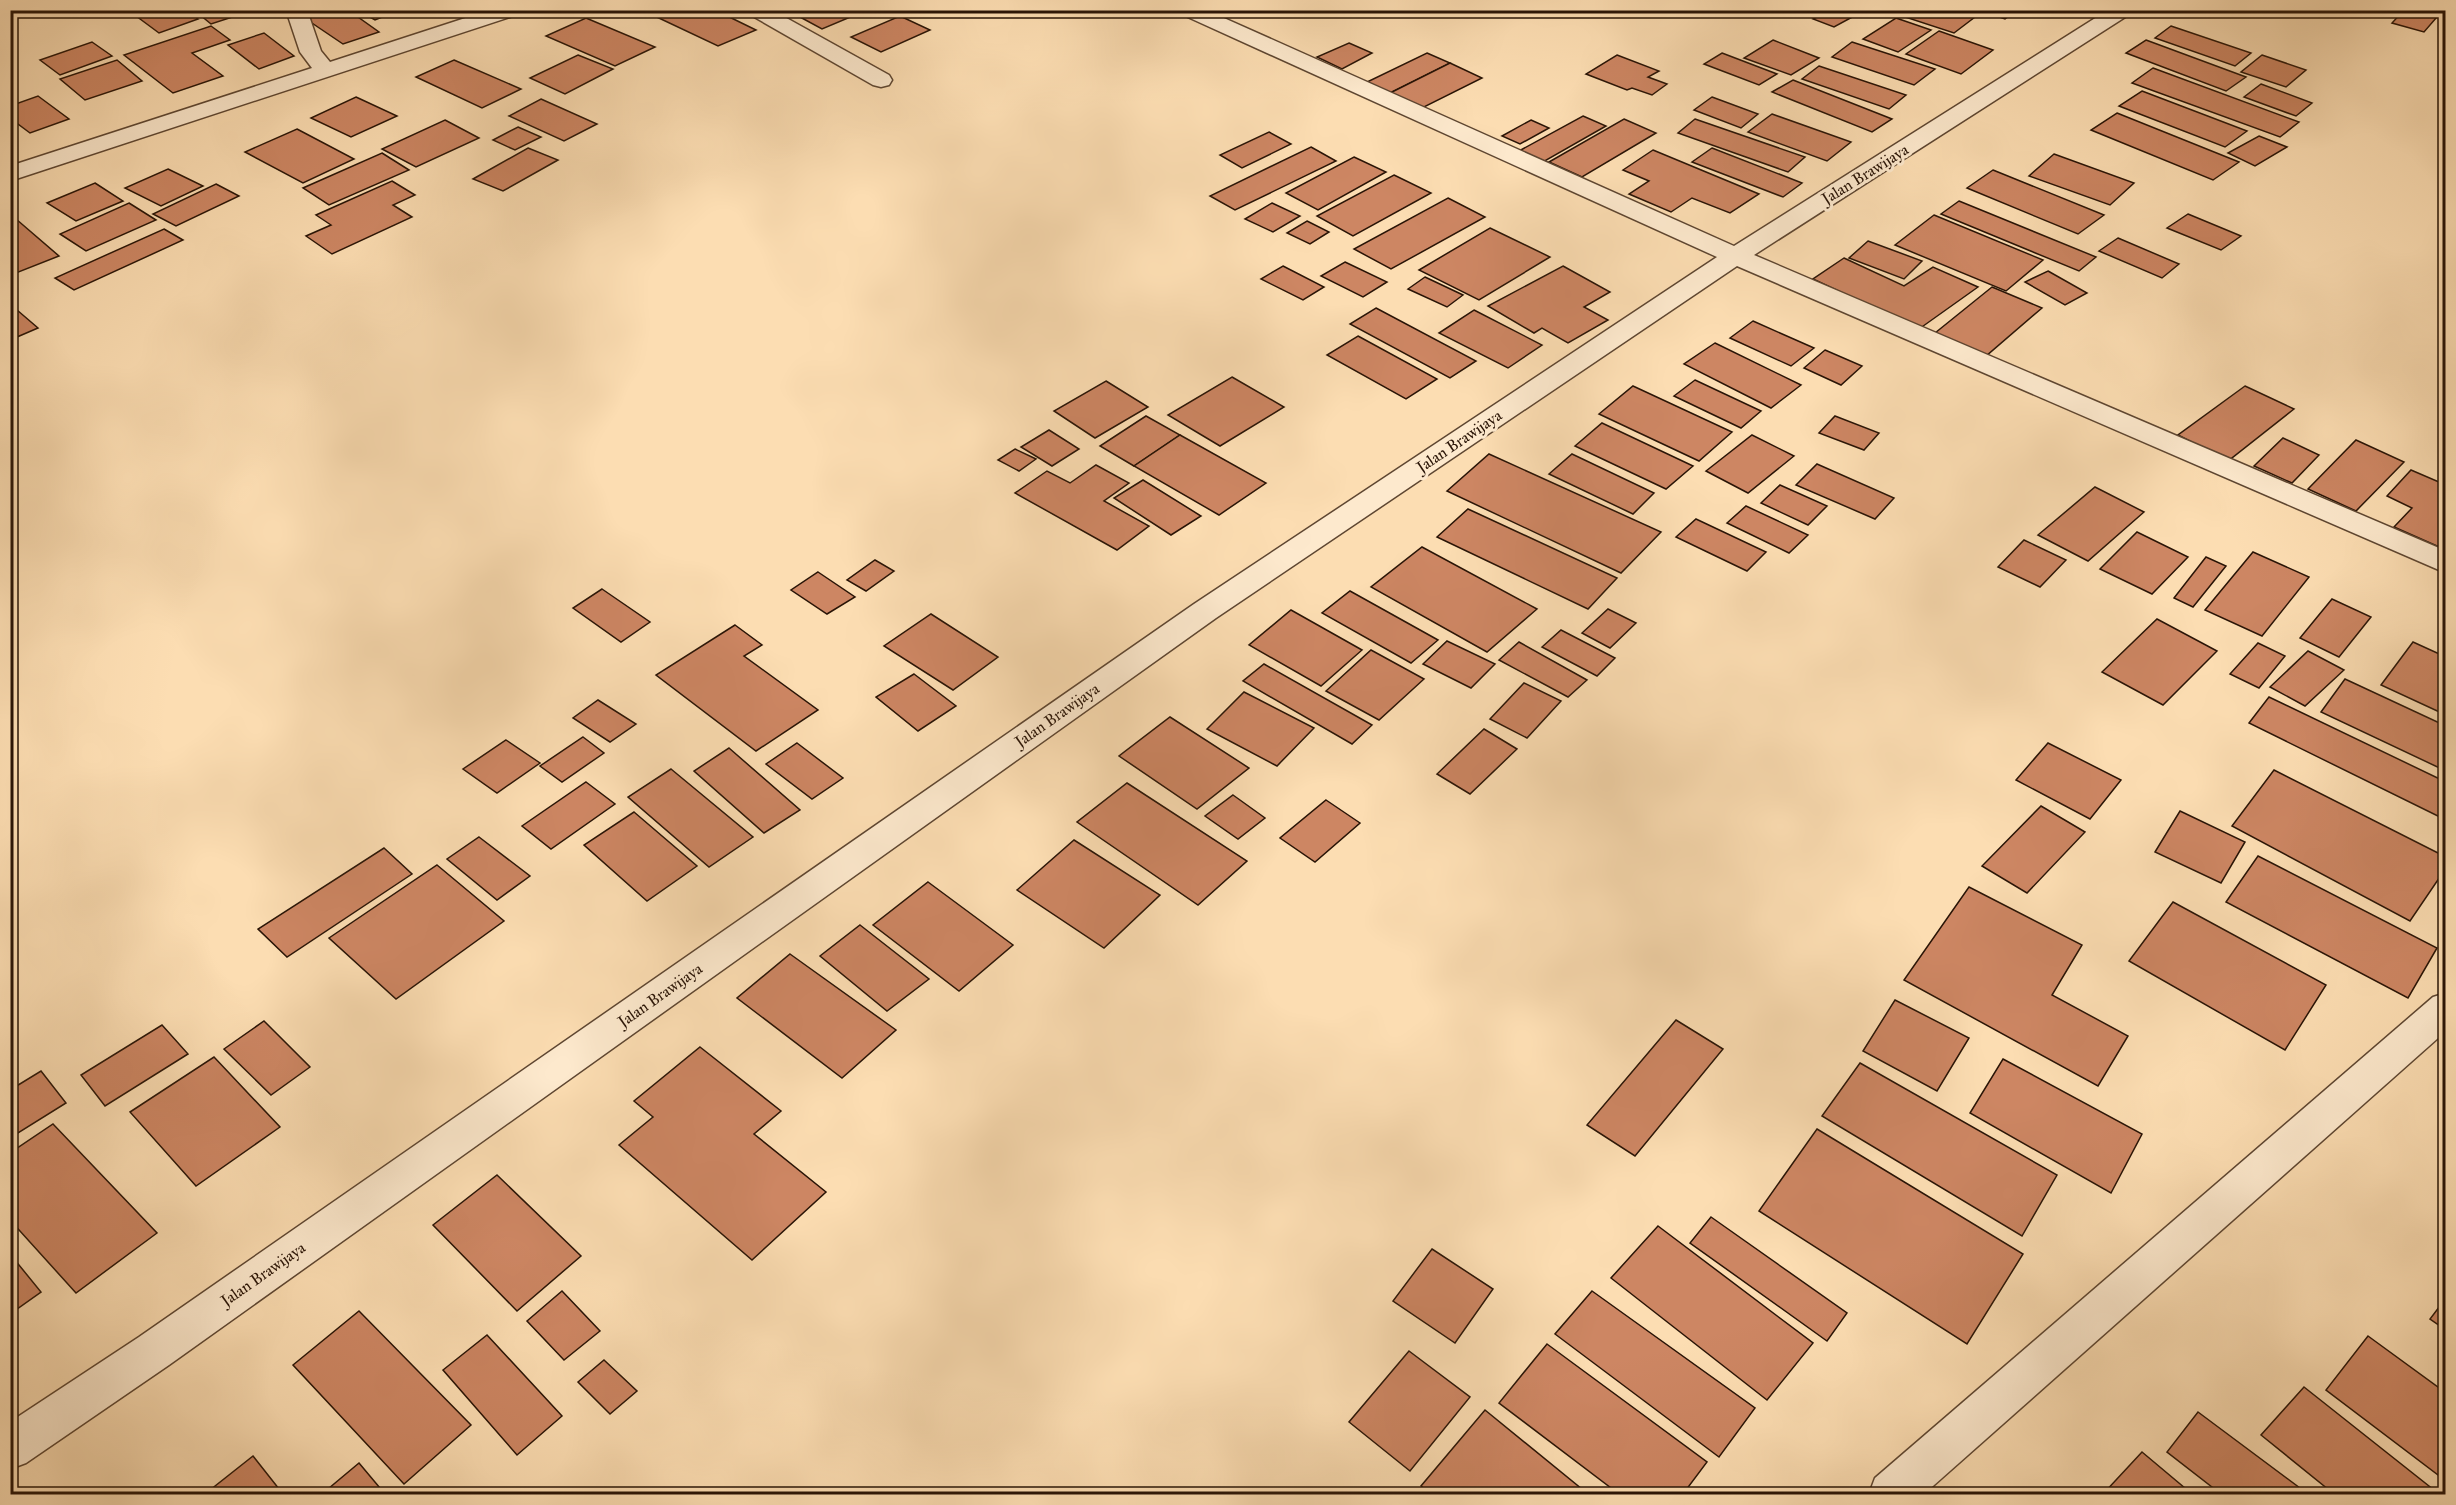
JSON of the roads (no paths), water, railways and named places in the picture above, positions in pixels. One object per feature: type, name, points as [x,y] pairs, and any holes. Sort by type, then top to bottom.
[{"type":"street","points":[[296,10],[311,52],[326,71]]},
{"type":"street","points":[[10,174],[512,10]]},
{"type":"street","points":[[756,10],[881,80]]},
{"type":"street","points":[[1188,10],[1735,256],[2445,563]]},
{"type":"street","name":"Jalan Brawijaya","points":[[10,1448],[163,1344],[1205,611],[1735,256],[2123,10]]},
{"type":"street","points":[[1891,1494],[2445,1008]]}]
